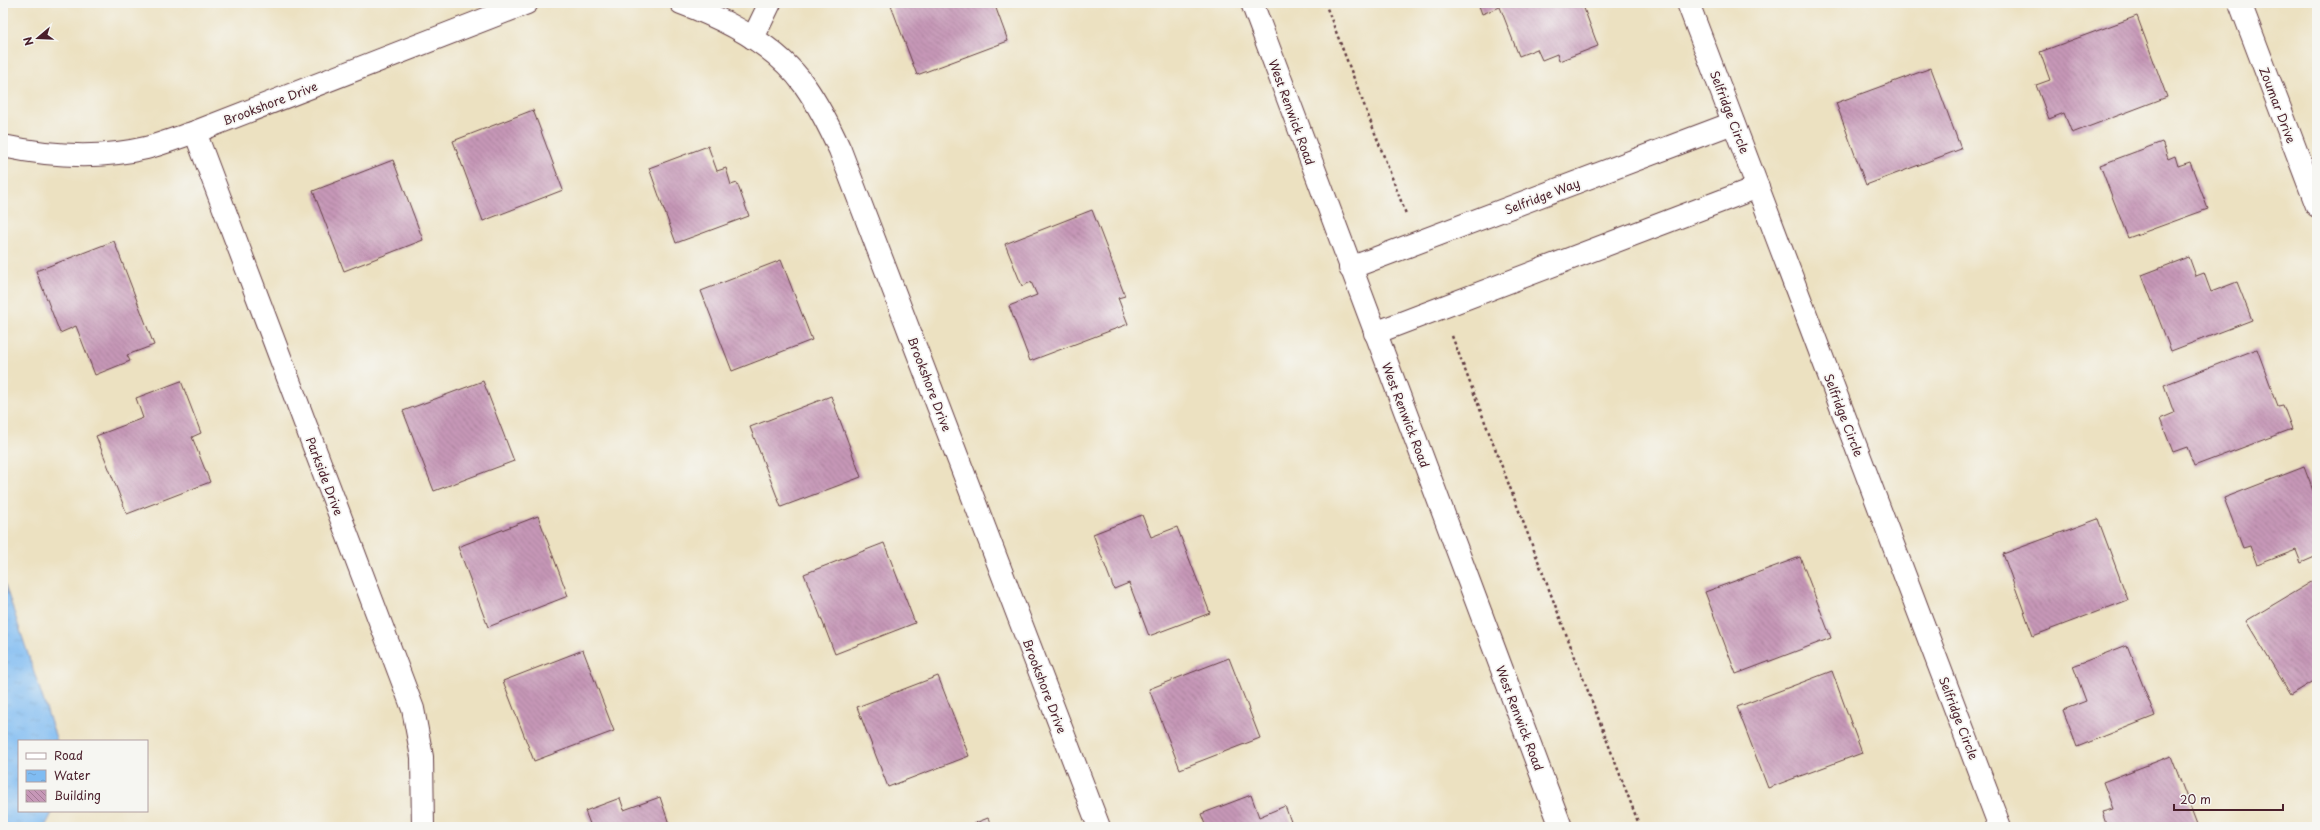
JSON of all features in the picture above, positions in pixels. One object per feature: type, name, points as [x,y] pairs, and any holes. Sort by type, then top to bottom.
[{"type":"street","name":"Brookshore Drive","points":[[3,146],[62,154],[100,154],[146,148],[195,132],[527,3]]},
{"type":"street","name":"Brookshore Drive","points":[[681,3],[715,16],[753,38],[779,59],[804,84],[824,115],[840,150],[1099,827]]},
{"type":"street","points":[[753,38],[770,3]]},
{"type":"street","name":"West Renwick Road","points":[[1252,3],[1350,268],[1561,827]]},
{"type":"street","name":"Selfridge Circle","points":[[1688,3],[2000,827]]},
{"type":"street","name":"Zoumar Drive","points":[[2240,3],[2317,206]]},
{"type":"street","name":"Selfridge Way","points":[[1350,268],[1417,244],[1734,123]]},
{"type":"street","name":"Parkside Drive","points":[[195,132],[414,709],[422,757],[423,827]]},
{"type":"street","points":[[1375,333],[1758,187]]},
{"type":"path","points":[[1325,3],[1417,244]]},
{"type":"path","points":[[1441,309],[1640,827]]},
{"type":"water","points":[[3,579],[57,740],[18,740],[18,812],[52,812],[45,827],[3,827]]},
{"type":"building","points":[[890,3],[994,3],[1008,41],[917,75]]},
{"type":"building","points":[[1478,3],[1582,3],[1598,46],[1559,61],[1557,54],[1542,60],[1537,49],[1519,56],[1500,7],[1482,14]]},
{"type":"building","points":[[2137,16],[2167,97],[2072,133],[2064,113],[2049,119],[2036,85],[2050,80],[2040,52]]},
{"type":"building","points":[[1931,68],[1961,149],[1866,185],[1836,103]]},
{"type":"building","points":[[533,110],[563,190],[483,221],[453,141]]},
{"type":"building","points":[[2162,142],[2168,159],[2175,156],[2178,166],[2190,162],[2208,209],[2128,238],[2100,165]]},
{"type":"building","points":[[708,146],[717,171],[726,168],[731,185],[737,183],[749,216],[676,243],[649,168]]},
{"type":"building","points":[[393,160],[423,240],[344,271],[313,191]]},
{"type":"building","points":[[1092,210],[1125,296],[1118,298],[1128,324],[1030,361],[1009,306],[1037,295],[1031,282],[1022,286],[1005,244]]},
{"type":"building","points":[[114,241],[154,345],[127,355],[130,361],[95,375],[76,326],[60,333],[36,271]]},
{"type":"building","points":[[2189,257],[2196,276],[2204,273],[2211,292],[2237,282],[2252,320],[2171,351],[2142,275]]},
{"type":"building","points":[[781,260],[812,340],[732,371],[701,291]]},
{"type":"building","points":[[2257,349],[2278,406],[2283,405],[2292,429],[2194,466],[2187,447],[2173,452],[2160,419],[2174,413],[2164,385]]},
{"type":"building","points":[[181,381],[201,433],[192,437],[210,482],[127,514],[96,436],[143,418],[136,398]]},
{"type":"building","points":[[483,381],[514,461],[434,491],[403,411]]},
{"type":"building","points":[[831,396],[861,477],[781,507],[750,427]]},
{"type":"building","points":[[2304,467],[2317,501],[2317,556],[2301,563],[2296,550],[2257,565],[2250,546],[2243,548],[2224,498]]},
{"type":"building","points":[[1142,515],[1151,537],[1177,527],[1210,613],[1149,636],[1129,583],[1114,589],[1093,534]]},
{"type":"building","points":[[538,516],[568,596],[488,627],[458,547]]},
{"type":"building","points":[[2098,519],[2128,600],[2033,636],[2003,554]]},
{"type":"building","points":[[884,543],[915,623],[835,654],[804,574]]},
{"type":"building","points":[[1800,557],[1831,638],[1736,674],[1705,592]]},
{"type":"building","points":[[2313,581],[2317,588],[2317,679],[2291,695],[2246,621]]},
{"type":"building","points":[[2127,645],[2155,716],[2077,747],[2063,710],[2086,701],[2073,666]]},
{"type":"building","points":[[583,650],[614,731],[534,761],[503,681]]},
{"type":"building","points":[[1229,658],[1260,738],[1180,769],[1149,689]]},
{"type":"building","points":[[1832,671],[1862,753],[1768,788],[1737,707]]},
{"type":"building","points":[[938,676],[969,756],[888,787],[857,707]]},
{"type":"building","points":[[2171,756],[2198,827],[2107,827],[2102,812],[2113,809],[2103,782]]},
{"type":"building","points":[[1251,795],[1259,817],[1285,806],[1293,827],[1206,827],[1201,814]]},
{"type":"building","points":[[660,797],[670,827],[583,827],[590,824],[585,811],[620,798],[624,810]]},
{"type":"building","points":[[988,818],[992,827],[965,827]]}]
